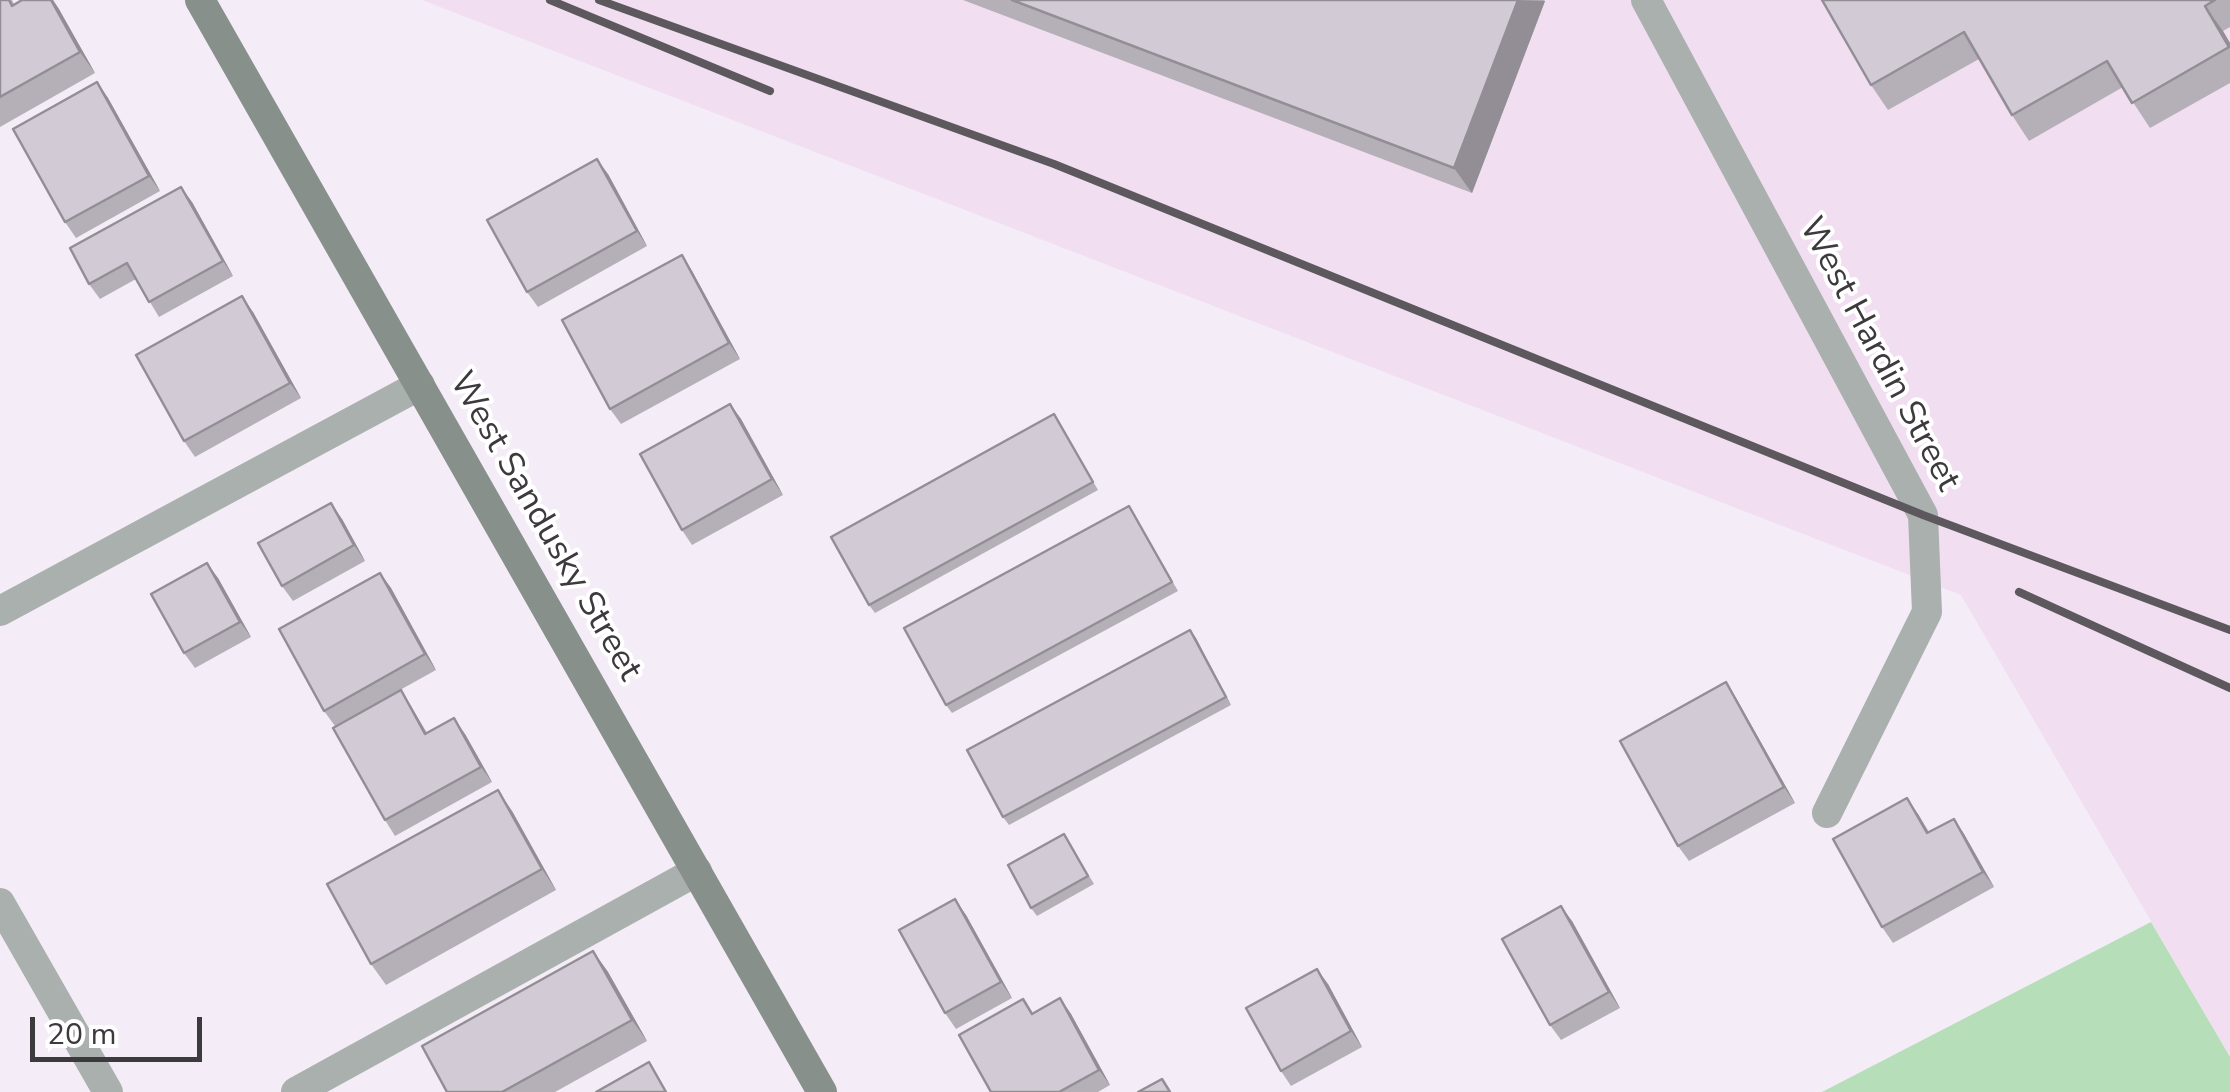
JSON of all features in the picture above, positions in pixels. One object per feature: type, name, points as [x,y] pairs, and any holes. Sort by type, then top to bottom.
[{"type":"street","name":"West Sandusky Street","points":[[200,0],[822,1092]]},
{"type":"street","name":"West Hardin Street","points":[[1646,0],[1924,515],[1927,612],[1828,813]]},
{"type":"street","points":[[0,611],[420,385]]},
{"type":"street","points":[[296,1092],[697,871]]},
{"type":"street","points":[[0,903],[108,1092]]},
{"type":"shaded area","points":[[422,0],[2230,0],[2230,1057],[1961,595]]},
{"type":"green space","points":[[2151,922],[2230,1057],[2230,1092],[1822,1092]]},
{"type":"building","points":[[0,0],[9,0],[12,6],[22,0],[51,0],[80,52],[0,97]]},
{"type":"building","points":[[1012,0],[1518,0],[1454,168]]},
{"type":"building","points":[[1822,0],[2215,0],[2205,6],[2229,47],[2132,103],[2107,61],[2012,115],[1964,32],[1871,85]]},
{"type":"building","points":[[97,82],[149,176],[65,222],[13,129]]},
{"type":"building","points":[[597,159],[637,231],[527,292],[487,220]]},
{"type":"building","points":[[181,187],[223,261],[149,302],[127,263],[89,284],[70,248]]},
{"type":"building","points":[[682,255],[729,343],[610,409],[562,320]]},
{"type":"building","points":[[242,296],[290,383],[184,441],[136,355]]},
{"type":"building","points":[[730,404],[772,479],[682,530],[640,454]]},
{"type":"building","points":[[1054,414],[1093,482],[869,605],[831,537]]},
{"type":"building","points":[[331,503],[354,545],[282,586],[258,543]]},
{"type":"building","points":[[1129,506],[1172,582],[946,705],[904,628]]},
{"type":"building","points":[[207,563],[240,622],[184,653],[151,594]]},
{"type":"building","points":[[380,573],[425,654],[324,711],[279,629]]},
{"type":"building","points":[[1190,630],[1226,697],[1003,817],[967,750]]},
{"type":"building","points":[[1726,682],[1784,787],[1678,846],[1620,741]]},
{"type":"building","points":[[401,690],[425,734],[454,718],[481,767],[385,820],[333,728]]},
{"type":"building","points":[[498,790],[542,869],[371,964],[327,884]]},
{"type":"building","points":[[1907,798],[1927,833],[1954,819],[1983,872],[1882,927],[1833,839]]},
{"type":"building","points":[[1064,834],[1088,876],[1031,908],[1008,865]]},
{"type":"building","points":[[955,899],[1001,982],[945,1013],[899,930]]},
{"type":"building","points":[[1561,906],[1609,992],[1550,1025],[1502,939]]},
{"type":"building","points":[[593,951],[632,1020],[502,1092],[447,1092],[422,1046]]},
{"type":"building","points":[[1317,969],[1351,1031],[1281,1071],[1246,1008]]},
{"type":"building","points":[[1060,998],[1099,1070],[1059,1092],[991,1092],[959,1035],[1023,999],[1032,1014]]},
{"type":"building","points":[[649,1062],[666,1092],[596,1092]]},
{"type":"building","points":[[1162,1079],[1170,1092],[1138,1092]]},
{"type":"railway","points":[[550,0],[770,91]]},
{"type":"railway","points":[[599,0],[1054,164],[1923,515],[2230,630]]},
{"type":"railway","points":[[2019,592],[2230,688]]}]
